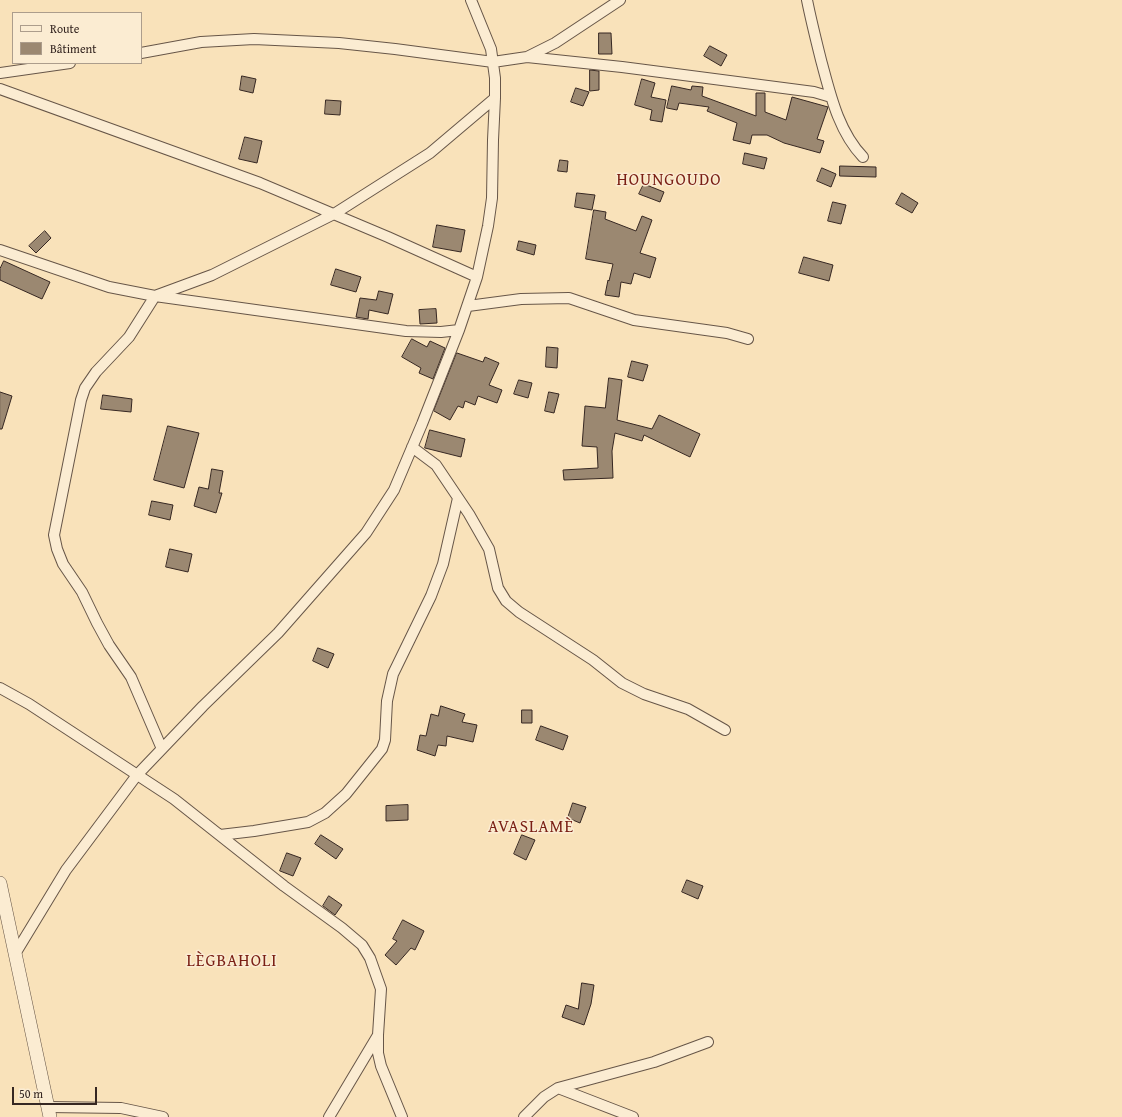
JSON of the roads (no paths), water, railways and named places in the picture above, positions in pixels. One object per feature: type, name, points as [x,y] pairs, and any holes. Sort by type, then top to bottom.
[{"type":"street","points":[[15,954],[66,870],[137,775],[203,706],[278,633],[366,533],[394,490],[468,306],[477,277],[488,226],[492,198],[495,98],[493,62],[487,39],[471,0]]},
{"type":"street","points":[[526,57],[555,43],[620,0]]},
{"type":"street","points":[[808,0],[831,97],[855,149],[863,157]]},
{"type":"street","points":[[142,52],[201,42],[254,39],[339,43],[493,62],[526,57],[622,67],[807,91],[831,97]]},
{"type":"street","points":[[0,73],[63,64]]},
{"type":"street","points":[[0,89],[260,183],[388,237],[477,277]]},
{"type":"street","points":[[162,749],[131,677],[109,644],[82,592],[63,564],[57,549],[54,535],[81,400],[86,388],[96,372],[129,337],[155,296],[212,275],[334,214],[430,153],[495,98]]},
{"type":"street","points":[[0,250],[109,287],[155,296],[406,331],[442,332],[459,330]]},
{"type":"street","points":[[468,306],[521,299],[569,298],[634,320],[727,333],[748,339]]},
{"type":"street","points":[[412,447],[436,465],[458,498],[489,549],[498,588],[506,601],[519,612],[593,660],[622,683],[644,694],[688,709],[725,730]]},
{"type":"street","points":[[220,835],[262,830],[308,822],[314,819],[325,813],[346,794],[382,749],[386,740],[387,701],[393,674],[433,590],[443,564],[458,498]]},
{"type":"street","points":[[0,688],[29,704],[174,799],[284,886],[342,928],[362,945],[370,958],[381,989],[378,1035],[378,1053],[381,1066],[402,1117]]},
{"type":"street","points":[[0,883],[3,920],[15,954],[49,1112],[121,1108],[163,1117]]},
{"type":"street","points":[[329,1117],[378,1035]]},
{"type":"street","points":[[524,1117],[544,1097],[558,1088],[654,1062],[708,1042]]},
{"type":"street","points":[[558,1088],[633,1117]]},
{"type":"district","name":"HOUNGOUDO","points":[[669,181]]},
{"type":"district","name":"AVASLAMÈ","points":[[531,828]]},
{"type":"district","name":"LÈGBAHOLI","points":[[232,962]]}]
